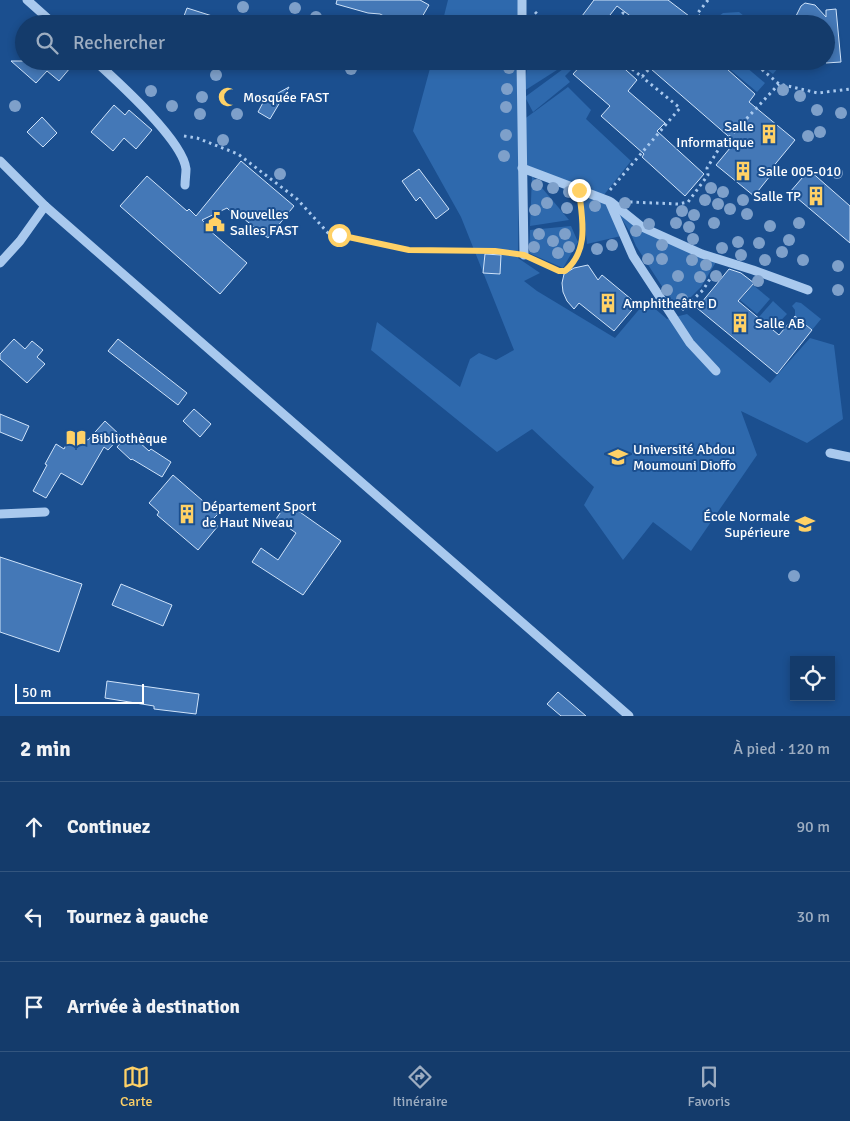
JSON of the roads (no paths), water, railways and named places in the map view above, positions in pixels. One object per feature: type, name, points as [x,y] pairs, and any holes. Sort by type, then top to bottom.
[{"type":"lane","points":[[28,0],[44,15]]},
{"type":"lane","points":[[522,0],[522,15]]},
{"type":"lane","points":[[105,70],[133,96],[166,134],[182,156],[186,169],[185,185]]},
{"type":"lane","points":[[522,70],[524,255]]},
{"type":"lane","points":[[0,161],[45,206],[629,716]]},
{"type":"lane","points":[[522,168],[606,199],[642,226],[702,254],[808,290]]},
{"type":"lane","points":[[606,199],[633,256],[670,314],[690,343],[716,371]]},
{"type":"lane","points":[[0,263],[20,241],[45,206]]},
{"type":"lane","points":[[830,453],[850,458]]},
{"type":"lane","points":[[0,514],[45,512]]},
{"type":"place","name":"Mosquée FAST","points":[[228,97]]},
{"type":"place","name":"Salle Informatique","points":[[769,134]]},
{"type":"place","name":"Salle 005-010","points":[[743,171]]},
{"type":"place","name":"Salle TP","points":[[816,196]]},
{"type":"place","name":"Nouvelles Salles FAST","points":[[215,222]]},
{"type":"place","name":"Amphitheâtre D","points":[[608,303]]},
{"type":"place","name":"Salle AB","points":[[740,323]]},
{"type":"place","name":"Bibliothèque","points":[[76,438]]},
{"type":"place","name":"Université Abdou Moumouni Dioffo","points":[[618,457]]},
{"type":"place","name":"Département Sport de Haut Niveau","points":[[187,514]]},
{"type":"place","name":"École Normale Supérieure","points":[[805,524]]}]
